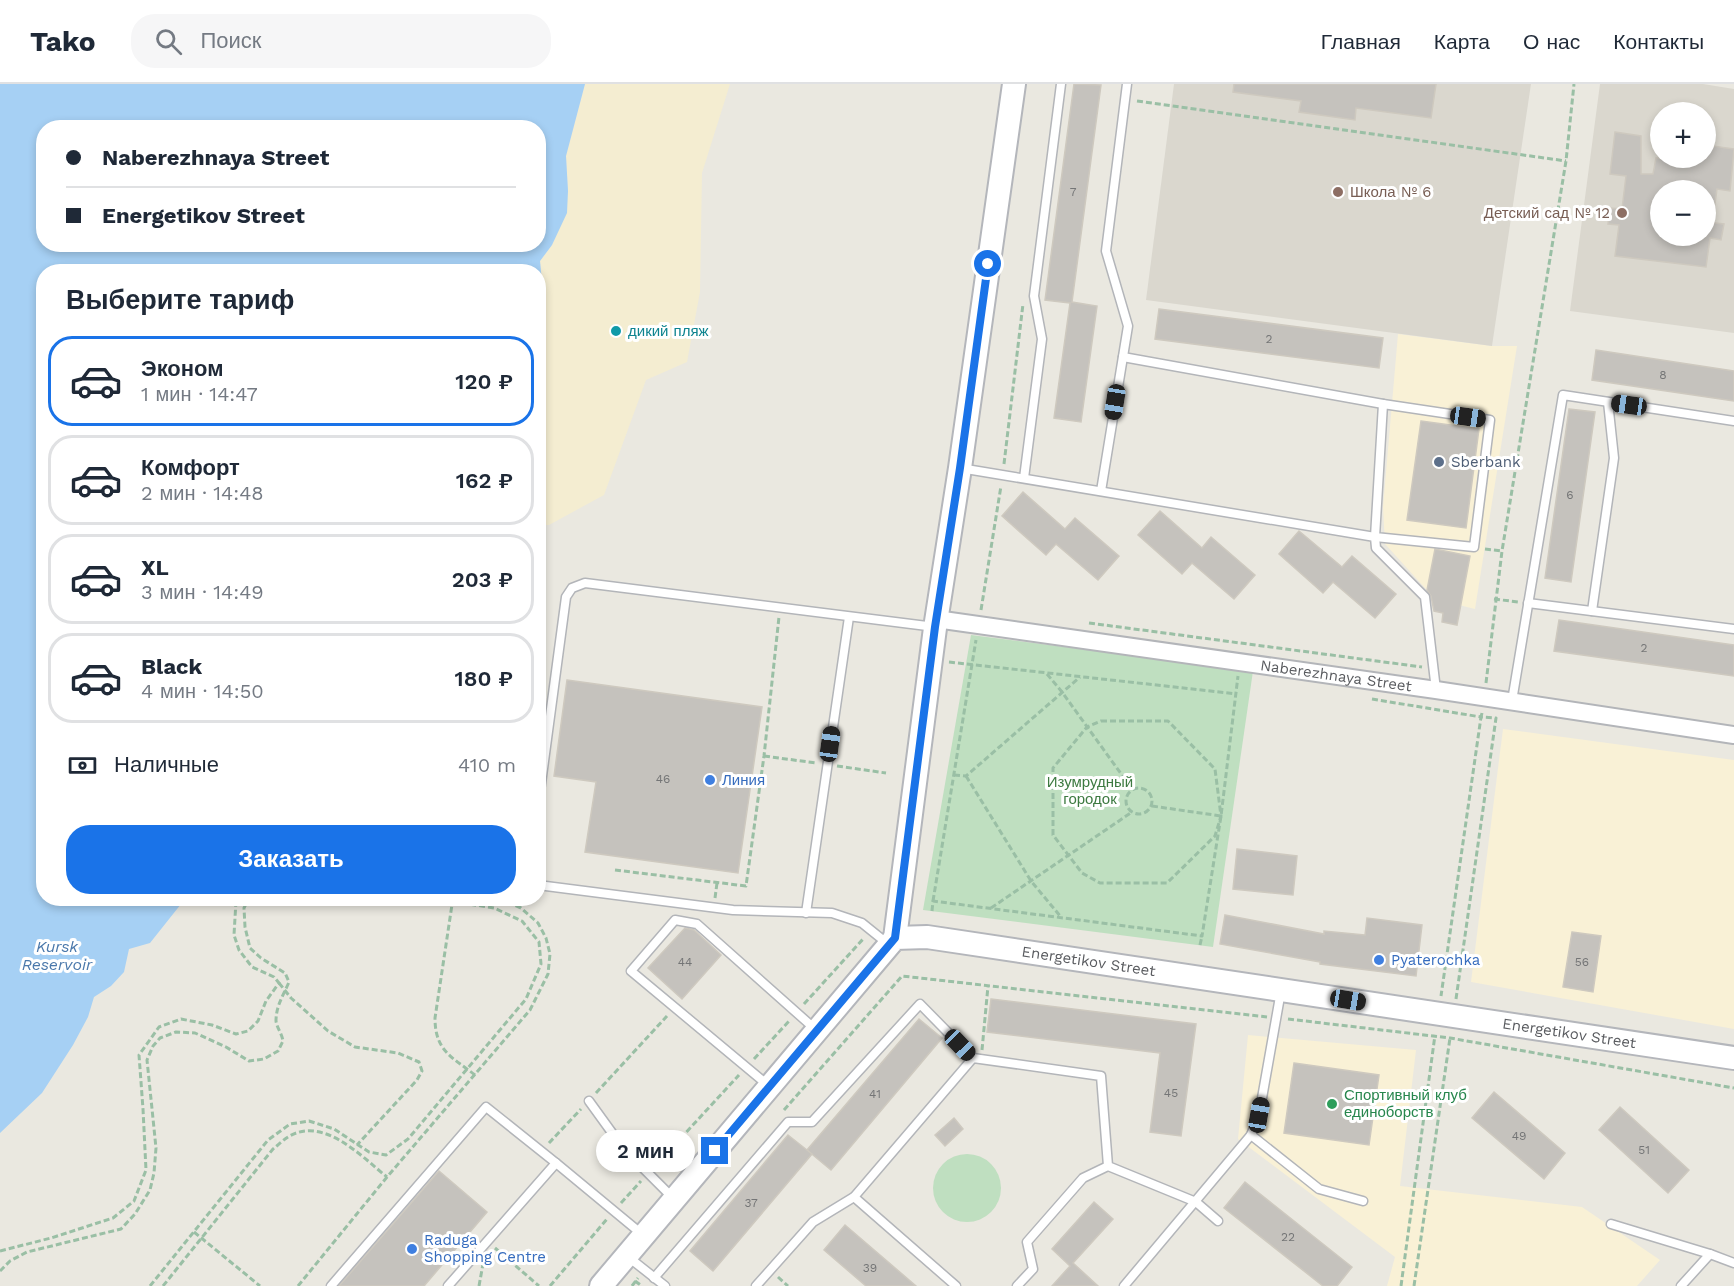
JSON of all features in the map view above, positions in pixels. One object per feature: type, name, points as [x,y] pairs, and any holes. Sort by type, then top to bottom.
[{"type":"main road","points":[[601,1286],[892,941],[1014,84]]},
{"type":"main road","name":"Energetikov Street","points":[[892,941],[927,937],[1281,990],[1444,1026],[1734,1058]]},
{"type":"street","name":"Naberezhnaya Street","points":[[936,623],[980,617],[1484,698],[1734,735]]},
{"type":"lane","points":[[1024,478],[1042,339],[1034,296],[1061,84]]},
{"type":"lane","points":[[1101,491],[1128,326],[1106,251],[1127,84]]},
{"type":"lane","points":[[960,468],[1375,537],[1474,547],[1490,420],[1383,404],[1123,357]]},
{"type":"lane","points":[[1512,701],[1563,395],[1734,421]]},
{"type":"lane","points":[[1592,611],[1614,458],[1608,402]]},
{"type":"lane","points":[[1383,404],[1376,548],[1425,597],[1436,690]]},
{"type":"lane","points":[[546,746],[566,597],[572,588],[585,583],[849,617],[936,623]]},
{"type":"lane","points":[[1528,603],[1734,629]]},
{"type":"lane","points":[[806,912],[849,617]]},
{"type":"lane","points":[[546,886],[733,910],[832,913],[862,923],[870,930],[892,941]]},
{"type":"lane","points":[[769,1086],[631,971],[675,920],[697,924],[816,1030]]},
{"type":"lane","points":[[1124,1286],[1251,1135],[1259,1115],[1281,990]]},
{"type":"lane","points":[[654,1278],[788,1122],[812,1122],[920,1004],[977,1059],[1101,1076],[1108,1166]]},
{"type":"lane","points":[[756,1286],[813,1222],[854,1197],[977,1059]]},
{"type":"lane","points":[[589,1101],[623,1148],[674,1199]]},
{"type":"lane","points":[[332,1286],[486,1107],[643,1235]]},
{"type":"lane","points":[[1251,1135],[1318,1189],[1363,1201]]},
{"type":"lane","points":[[448,1286],[556,1163]]},
{"type":"lane","points":[[1017,1286],[1033,1269],[1028,1242],[1083,1178],[1108,1166],[1196,1202],[1218,1221]]},
{"type":"lane","points":[[854,1197],[956,1286]]},
{"type":"lane","points":[[1611,1224],[1734,1263]]},
{"type":"lane","points":[[1681,1286],[1710,1254]]},
{"type":"lane","points":[[627,1255],[664,1286]]},
{"type":"path","points":[[1414,1286],[1502,551],[1566,161],[1574,84]]},
{"type":"path","points":[[1125,100],[1566,161]]},
{"type":"path","points":[[932,911],[1002,475],[1024,297]]},
{"type":"path","points":[[1474,547],[1502,551]]},
{"type":"path","points":[[1494,599],[1528,603]]},
{"type":"path","points":[[615,870],[746,886],[764,756],[780,608]]},
{"type":"path","points":[[974,608],[980,617]]},
{"type":"path","points":[[1086,622],[1434,668]]},
{"type":"path","points":[[972,665],[1237,694]]},
{"type":"path","points":[[1200,945],[1221,816],[1237,694],[1238,668]]},
{"type":"path","points":[[1046,673],[1132,789]]},
{"type":"path","points":[[954,775],[966,776],[1080,677]]},
{"type":"path","points":[[1401,1286],[1496,718],[1481,717]]},
{"type":"path","points":[[1101,721],[1168,721],[1215,769],[1221,816],[1215,836],[1167,884],[1100,883],[1082,873],[1053,835],[1053,768],[1087,727],[1101,721]]},
{"type":"path","points":[[966,776],[1031,881],[1062,918]]},
{"type":"path","points":[[1145,788],[1151,793],[1152,806],[1145,814],[1132,812],[1127,806],[1127,796],[1132,789],[1145,788]]},
{"type":"path","points":[[1152,806],[1221,816]]},
{"type":"path","points":[[989,909],[1132,812]]},
{"type":"path","points":[[714,908],[717,882]]},
{"type":"path","points":[[933,902],[1202,936]]},
{"type":"path","points":[[236,906],[234,935],[239,950],[252,967],[274,977],[285,991],[328,1032],[355,1047],[398,1053],[418,1062],[422,1071],[417,1080],[357,1145]]},
{"type":"path","points":[[0,1271],[10,1261],[27,1252],[121,1229],[135,1214],[150,1190],[154,1173],[156,1148],[147,1060],[153,1046],[160,1038],[176,1032],[195,1033],[226,1047],[249,1061],[264,1059],[278,1051],[283,1041],[276,1022],[280,998],[289,982],[285,973],[250,948],[245,927],[245,906]]},
{"type":"path","points":[[452,906],[435,1031],[444,1050],[475,1075]]},
{"type":"path","points":[[150,1286],[268,1140],[290,1124],[309,1120],[334,1129],[369,1152],[386,1155],[408,1139],[526,999],[542,964],[539,942],[522,921],[494,908],[484,906]]},
{"type":"path","points":[[298,1286],[387,1177],[530,1010],[548,974],[550,954],[546,938],[538,923],[516,906]]},
{"type":"path","points":[[550,1286],[648,1173],[797,1013],[870,930]]},
{"type":"path","points":[[777,1118],[902,976],[1276,1018],[1444,1026],[1734,1088]]},
{"type":"path","points":[[0,1251],[51,1238],[113,1218],[134,1201],[146,1170],[139,1055],[159,1027],[181,1019],[212,1025],[236,1034],[248,1031],[258,1021],[266,1001],[279,983]]},
{"type":"path","points":[[977,1059],[988,986]]},
{"type":"path","points":[[542,1151],[675,1008]]},
{"type":"path","points":[[163,1286],[273,1149],[289,1136],[302,1132],[319,1131],[327,1134],[344,1142],[387,1177]]},
{"type":"path","points":[[193,1231],[260,1286]]},
{"type":"path","points":[[487,1241],[538,1286]]},
{"type":"path","points":[[632,1286],[645,1270]]},
{"type":"path","points":[[635,1281],[642,1286]]},
{"type":"shaded area","name":"Школа № 6","points":[[1174,84],[1531,84],[1492,346],[1146,300]]},
{"type":"shaded area","name":"Детский сад № 12","points":[[1600,84],[1703,84],[1734,89],[1734,333],[1570,311]]},
{"type":"shaded area","points":[[1398,334],[1492,346],[1517,346],[1475,609],[1435,599],[1385,544],[1383,507]]},
{"type":"shaded area","points":[[1503,729],[1734,760],[1734,1029],[1471,982]]},
{"type":"shaded area","points":[[1248,1035],[1416,1050],[1400,1186],[1582,1207],[1660,1260],[1637,1286],[1387,1286],[1395,1257],[1238,1139]]},
{"type":"green space","name":"Изумрудный городок","points":[[971,635],[1253,671],[1213,947],[923,910]]},
{"type":"green space","points":[[974,1154],[986,1160],[995,1169],[1001,1181],[999,1201],[991,1212],[974,1222],[960,1222],[943,1212],[935,1201],[933,1181],[943,1164],[954,1156]]},
{"type":"sand","name":"дикий пляж","points":[[585,84],[730,84],[702,173],[700,292],[687,362],[646,380],[604,495],[546,525],[546,264],[540,264],[540,261],[552,245],[568,191],[566,156]]},
{"type":"water","name":"Kursk Reservoir","points":[[0,84],[585,84],[566,156],[567,213],[540,264],[36,264],[36,906],[179,906],[150,943],[129,949],[124,972],[111,986],[94,997],[88,1017],[73,1045],[42,1093],[0,1133]]},
{"type":"building","points":[[1074,84],[1101,85],[1072,302],[1097,306],[1081,422],[1054,418],[1070,303],[1045,300]]},
{"type":"building","points":[[1234,84],[1436,84],[1431,118],[1356,108],[1355,120],[1299,112],[1301,101],[1233,92]]},
{"type":"building","points":[[1615,132],[1641,136],[1641,174],[1653,174],[1654,168],[1716,168],[1716,146],[1734,149],[1730,191],[1717,189],[1716,196],[1716,180],[1650,180],[1650,246],[1709,246],[1706,267],[1615,256],[1619,225],[1608,224],[1610,208],[1622,209],[1626,176],[1610,174]]},
{"type":"building","points":[[1716,223],[1724,224],[1721,240],[1716,239]]},
{"type":"building","points":[[1159,309],[1383,338],[1379,368],[1155,339]]},
{"type":"building","points":[[1596,350],[1734,371],[1734,401],[1592,380]]},
{"type":"building","points":[[1569,409],[1595,412],[1571,582],[1545,578]]},
{"type":"building","points":[[1421,421],[1479,429],[1466,528],[1407,520]]},
{"type":"building","points":[[1023,492],[1065,529],[1075,518],[1119,556],[1098,580],[1056,544],[1046,555],[1002,516]]},
{"type":"building","points":[[1160,511],[1202,548],[1211,537],[1255,575],[1234,599],[1192,563],[1182,574],[1138,535]]},
{"type":"building","points":[[1299,531],[1342,567],[1352,556],[1396,594],[1375,618],[1333,582],[1323,593],[1279,554]]},
{"type":"building","points":[[1435,549],[1470,556],[1457,625],[1442,622],[1443,613],[1434,611],[1431,596],[1427,590]]},
{"type":"building","points":[[1559,620],[1734,645],[1734,676],[1554,651]]},
{"type":"building","points":[[567,680],[762,707],[738,873],[585,852],[596,782],[554,776]]},
{"type":"building","points":[[1237,849],[1297,856],[1293,895],[1233,889]]},
{"type":"building","points":[[1225,915],[1324,934],[1324,931],[1365,935],[1367,918],[1422,925],[1416,976],[1320,964],[1320,962],[1220,944]]},
{"type":"building","points":[[685,928],[694,930],[721,955],[682,999],[648,968]]},
{"type":"building","points":[[1572,932],[1601,936],[1593,992],[1563,987]]},
{"type":"building","points":[[991,999],[1196,1024],[1181,1136],[1150,1132],[1160,1053],[987,1032]]},
{"type":"building","points":[[919,1019],[942,1038],[831,1170],[807,1150]]},
{"type":"building","name":"Спортивный клуб единоборств","points":[[1294,1063],[1379,1075],[1369,1145],[1284,1133]]},
{"type":"building","points":[[1494,1092],[1565,1153],[1544,1179],[1472,1118]]},
{"type":"building","points":[[1620,1107],[1689,1170],[1668,1193],[1599,1130]]},
{"type":"building","points":[[954,1118],[963,1129],[945,1146],[935,1135]]},
{"type":"building","points":[[788,1135],[812,1154],[713,1271],[690,1251]]},
{"type":"building","name":"Raduga Shopping Centre","points":[[439,1171],[487,1212],[424,1286],[339,1286]]},
{"type":"building","points":[[1245,1182],[1352,1267],[1337,1286],[1323,1286],[1224,1208]]},
{"type":"building","points":[[1094,1202],[1113,1219],[1073,1263],[1098,1286],[1052,1286],[1070,1266],[1052,1249]]},
{"type":"building","points":[[845,1225],[916,1286],[866,1286],[824,1250]]},
{"type":"place","name":"Школа № 6","points":[[1338,192]]},
{"type":"place","name":"Детский сад № 12","points":[[1622,213]]},
{"type":"place","name":"дикий пляж","points":[[616,331]]},
{"type":"place","name":"Sberbank","points":[[1439,462]]},
{"type":"place","name":"Линия","points":[[710,780]]},
{"type":"place","name":"Pyaterochka","points":[[1379,960]]},
{"type":"place","name":"Спортивный клуб единоборств","points":[[1332,1104]]},
{"type":"place","name":"Raduga Shopping Centre","points":[[412,1249]]},
{"type":"route","points":[[715,1151],[895,938],[935,627],[988,264]]}]
